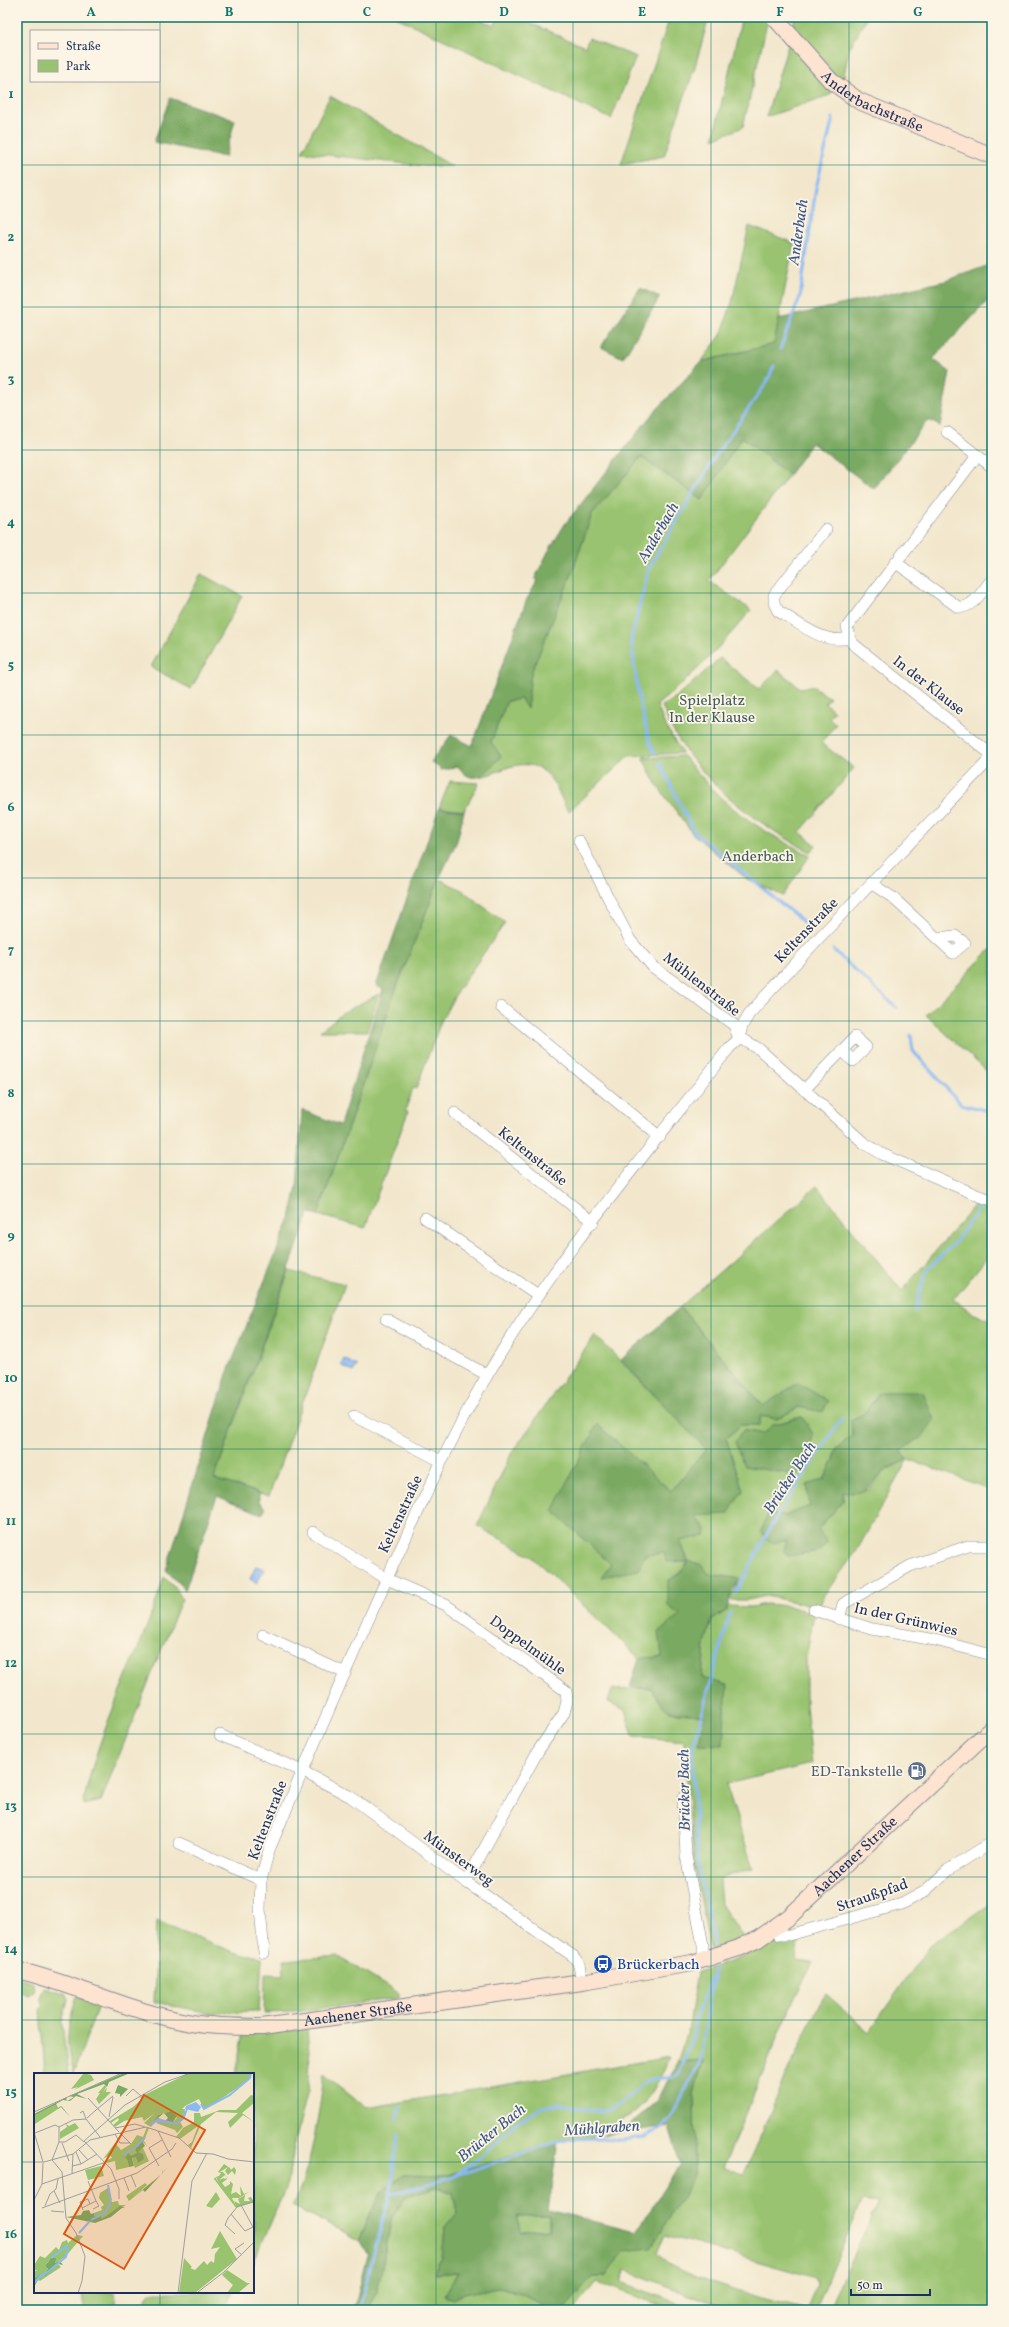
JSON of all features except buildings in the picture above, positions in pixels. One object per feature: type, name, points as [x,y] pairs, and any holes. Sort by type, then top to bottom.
[{"type":"main road","name":"Anderbachstraße","points":[[774,17],[831,81],[859,101],[992,156]]},
{"type":"main road","name":"Aachener Straße","points":[[17,1970],[161,2016],[192,2023],[230,2027],[292,2024],[582,1982],[703,1960],[739,1948],[774,1928],[807,1901],[992,1728]]},
{"type":"street","points":[[947,432],[992,467]]},
{"type":"street","points":[[826,529],[774,595],[774,603],[778,611],[824,638],[841,640],[849,638],[847,627],[977,456]]},
{"type":"street","points":[[895,562],[958,608],[965,608],[971,604],[992,579]]},
{"type":"street","name":"In der Klause","points":[[849,638],[852,643],[992,756]]},
{"type":"street","name":"Keltenstraße","points":[[264,1953],[260,1909],[261,1880],[269,1850],[387,1578],[441,1461],[487,1375],[538,1295],[729,1048],[739,1039],[742,1026],[749,1014],[992,756]]},
{"type":"street","name":"Mühlenstraße","points":[[579,841],[630,940],[653,967],[734,1025],[739,1039],[744,1040],[759,1049],[864,1143],[882,1154],[992,1200]]},
{"type":"street","points":[[872,884],[892,897],[937,938]]},
{"type":"street","points":[[501,1007],[660,1137]]},
{"type":"street","points":[[804,1090],[842,1050]]},
{"type":"street","name":"Keltenstraße","points":[[455,1113],[593,1222]]},
{"type":"street","points":[[425,1218],[538,1295]]},
{"type":"street","points":[[386,1319],[487,1375]]},
{"type":"street","points":[[354,1416],[441,1461]]},
{"type":"street","name":"Keltenstraße","points":[[313,1532],[387,1578]]},
{"type":"street","points":[[839,1619],[843,1604],[910,1566],[968,1546],[992,1546]]},
{"type":"street","name":"Doppelmühle","points":[[387,1578],[446,1605],[566,1691],[567,1701],[564,1713],[538,1751],[466,1882]]},
{"type":"street","name":"In der Grünwies","points":[[814,1610],[872,1629],[935,1640],[992,1655]]},
{"type":"street","points":[[262,1635],[345,1673]]},
{"type":"street","name":"Keltenstraße","points":[[220,1735],[302,1772]]},
{"type":"street","name":"Münsterweg","points":[[302,1772],[351,1797],[466,1882],[573,1956],[579,1964],[582,1982]]},
{"type":"street","points":[[683,1798],[686,1856],[703,1945],[703,1960]]},
{"type":"street","name":"Straußpfad","points":[[774,1928],[779,1935],[789,1935],[902,1904],[924,1892],[948,1870],[992,1842]]},
{"type":"street","name":"Keltenstraße","points":[[179,1843],[261,1880]]},
{"type":"green space","points":[[396,17],[476,17],[494,26],[499,17],[516,17],[585,47],[589,38],[636,57],[611,119]]},
{"type":"green space","points":[[670,17],[709,17],[694,70],[664,156],[621,164]]},
{"type":"green space","points":[[742,17],[768,19],[743,127],[713,139]]},
{"type":"green space","points":[[794,17],[867,17],[849,49],[842,86],[794,29]]},
{"type":"green space","points":[[789,42],[833,90],[830,95],[766,117]]},
{"type":"green space","points":[[330,96],[452,166],[425,166],[302,152]]},
{"type":"green space","points":[[170,98],[235,120],[225,157],[154,142]]},
{"type":"green space","points":[[749,226],[794,243],[774,344],[701,362],[721,335],[732,302]]},
{"type":"green space","points":[[992,264],[992,296],[933,359],[950,372],[940,426],[928,420],[874,489],[812,443],[789,475],[742,437],[702,500],[641,457],[592,514],[572,573],[531,673],[527,709],[521,699],[507,701],[491,742],[501,756],[486,772],[481,776],[475,777],[470,777],[458,766],[442,770],[431,762],[451,735],[472,746],[527,599],[538,580],[535,578],[548,552],[565,524],[649,418],[701,362],[774,344],[779,319],[945,281]]},
{"type":"green space","points":[[640,288],[660,297],[623,358],[601,347]]},
{"type":"green space","points":[[742,437],[789,475],[709,581],[751,610],[706,660],[657,705],[664,723],[682,753],[629,756],[568,812],[554,783],[541,769],[522,765],[509,767],[477,777],[490,768],[491,742],[507,701],[521,699],[527,708],[531,673],[572,573],[592,514],[641,457],[702,499]]},
{"type":"green space","points":[[201,574],[242,596],[191,689],[151,667]]},
{"type":"green space","name":"Spielplatz In der Klause","points":[[720,658],[759,689],[778,670],[800,688],[813,686],[830,698],[825,703],[834,711],[829,717],[836,724],[821,743],[854,768],[800,832],[816,845],[811,852],[766,826],[723,792],[704,773],[687,752],[673,730],[662,706],[679,695]]},
{"type":"green space","name":"Anderbach","points":[[683,756],[718,795],[739,813],[773,836],[810,855],[783,896],[747,879],[693,834],[656,784],[643,758]]},
{"type":"green space","points":[[450,781],[479,783],[464,811],[439,808]]},
{"type":"green space","points":[[439,808],[464,811],[457,841],[439,879],[396,989],[318,1215],[309,1213],[214,1479],[259,1493],[259,1501],[265,1508],[262,1514],[217,1496],[185,1590],[166,1570],[227,1374],[290,1218],[297,1187],[302,1110],[340,1125],[383,989],[376,986]]},
{"type":"green space","points":[[439,879],[462,890],[505,923],[458,990],[441,1021],[416,1089],[413,1088],[405,1111],[408,1112],[365,1228],[318,1215],[396,989]]},
{"type":"green space","points":[[992,948],[992,1076],[926,1015]]},
{"type":"green space","points":[[379,994],[367,1031],[320,1031],[344,1012]]},
{"type":"green space","points":[[817,1186],[902,1291],[978,1201],[992,1206],[992,1251],[954,1299],[972,1313],[992,1321],[992,1490],[908,1459],[856,1552],[824,1595],[819,1607],[766,1596],[748,1600],[729,1600],[740,1579],[709,1574],[700,1564],[681,1572],[668,1581],[681,1615],[662,1657],[639,1658],[530,1555],[477,1526],[511,1454],[595,1335],[707,1449],[671,1491],[553,1511],[611,1564],[603,1577],[645,1555],[664,1553],[688,1560],[680,1540],[705,1536],[706,1529],[694,1516],[743,1490],[726,1438],[741,1425],[759,1425],[761,1416],[777,1419],[799,1407],[823,1412],[798,1383],[763,1406],[680,1307]],"holes":[[[879,1392],[922,1437],[899,1451],[908,1459],[883,1472],[868,1490],[843,1492],[843,1501],[818,1529],[827,1543],[818,1551],[788,1556],[787,1541],[768,1513],[784,1516],[810,1506],[834,1460],[836,1449],[852,1436],[852,1420],[865,1413]],[[802,1417],[813,1434],[795,1477],[743,1430],[763,1434],[772,1425]]]},
{"type":"green space","points":[[289,1271],[345,1284],[269,1496],[214,1479]]},
{"type":"green space","points":[[680,1307],[763,1406],[798,1383],[828,1401],[823,1412],[799,1407],[777,1419],[761,1416],[759,1425],[741,1425],[726,1438],[743,1490],[728,1514],[695,1516],[706,1529],[705,1536],[680,1541],[688,1561],[667,1562],[664,1553],[645,1555],[638,1570],[602,1577],[611,1564],[553,1511],[597,1424],[671,1491],[706,1449],[621,1360]]},
{"type":"green space","points":[[880,1392],[923,1392],[934,1420],[922,1437],[900,1451],[908,1459],[883,1472],[866,1489],[858,1493],[843,1492],[843,1501],[818,1529],[827,1543],[818,1551],[788,1556],[784,1552],[786,1541],[770,1543],[761,1532],[768,1513],[784,1516],[810,1506],[807,1485],[825,1479],[834,1460],[836,1449],[852,1436],[851,1420],[865,1413]]},
{"type":"green space","points":[[802,1417],[813,1434],[808,1462],[795,1477],[791,1474],[744,1466],[735,1442],[743,1430],[763,1434],[772,1425]]},
{"type":"green space","points":[[688,1561],[700,1564],[709,1574],[740,1579],[732,1590],[726,1611],[712,1620],[705,1643],[702,1678],[727,1685],[723,1745],[699,1744],[704,1716],[672,1712],[663,1705],[651,1688],[630,1687],[639,1658],[662,1657],[659,1632],[680,1615],[668,1606],[668,1581],[681,1572]]},
{"type":"green space","points":[[164,1577],[177,1590],[182,1599],[101,1801],[83,1805],[90,1776],[109,1718],[155,1606]]},
{"type":"green space","points":[[766,1604],[787,1606],[814,1613],[806,1659],[806,1705],[812,1764],[726,1784],[753,1868],[719,1879],[721,1904],[743,1938],[710,1950],[693,1858],[684,1741],[633,1736],[625,1710],[608,1702],[612,1690],[651,1688],[663,1705],[673,1712],[704,1716],[723,1745],[702,1679],[705,1643],[712,1620],[726,1611],[727,1606],[751,1607]]},
{"type":"green space","points":[[992,1902],[992,2310],[829,2310],[878,2202],[863,2200],[815,2310],[806,2310],[728,2310],[626,2270],[621,2282],[697,2310],[675,2310],[596,2282],[574,2310],[563,2310],[592,2276],[606,2276],[623,2251],[695,2176],[694,2094],[703,2060],[677,2062],[687,2031],[697,1972],[735,1960],[770,1943],[800,1937],[796,1961],[813,1963],[796,1995],[723,2167],[744,2174],[794,2057],[825,1993],[869,2032],[929,1946]],"holes":[[[665,2235],[816,2278],[817,2284],[806,2310],[726,2288],[704,2280],[668,2263],[657,2253]]]},
{"type":"green space","points":[[157,1921],[234,1952],[262,1957],[259,2012],[210,2013],[154,2002]]},
{"type":"green space","points":[[338,1956],[399,1994],[399,1998],[295,2012],[264,2013],[265,1974],[284,1975],[283,1960]]},
{"type":"green space","points":[[17,1977],[33,1982],[34,1992],[28,1996],[17,1990]]},
{"type":"green space","points":[[44,1987],[65,1993],[68,1999],[62,2022],[68,2073],[45,2073],[40,2010],[42,2005],[40,1998]]},
{"type":"green space","points":[[77,1996],[99,2004],[73,2073],[68,2043],[71,2017]]},
{"type":"green space","points":[[307,2029],[310,2063],[308,2090],[291,2159],[289,2177],[254,2262],[254,2073],[236,2073],[243,2032]]},
{"type":"green space","points":[[669,2057],[657,2084],[646,2101],[631,2114],[601,2128],[591,2137],[558,2141],[445,2176],[403,2175],[380,2193],[359,2240],[292,2206],[299,2192],[309,2160],[317,2124],[324,2074],[366,2108]]},
{"type":"green space","points":[[703,2060],[694,2094],[695,2176],[651,2248],[623,2251],[606,2276],[592,2276],[563,2310],[553,2310],[518,2292],[498,2287],[460,2295],[453,2299],[444,2296],[459,2272],[436,2274],[437,2265],[442,2258],[445,2227],[457,2212],[453,2193],[437,2187],[404,2197],[392,2217],[377,2292],[373,2297],[368,2310],[354,2310],[368,2255],[359,2240],[380,2193],[403,2175],[445,2176],[558,2141],[548,2210],[635,2232],[680,2164],[669,2126],[602,2135],[628,2126],[658,2100],[677,2062]],"holes":[[[550,2215],[550,2229],[520,2232],[518,2216]]]},
{"type":"green space","points":[[437,2187],[453,2193],[457,2212],[445,2227],[442,2258],[437,2265],[436,2274],[459,2272],[444,2296],[453,2299],[460,2295],[498,2287],[518,2292],[553,2310],[368,2310],[373,2297],[377,2292],[392,2217],[404,2197]]},
{"type":"green space","points":[[550,2215],[550,2229],[519,2232],[518,2216]]},
{"type":"green space","points":[[82,2293],[115,2293],[117,2310],[84,2310]]},
{"type":"green space","points":[[149,2293],[233,2293],[223,2310],[140,2310]]},
{"type":"water","points":[[344,1359],[357,1366],[353,1372],[341,1365]]},
{"type":"water","points":[[256,1566],[264,1569],[257,1583],[250,1579]]},
{"type":"waterway","name":"Anderbach","points":[[780,349],[800,297],[816,188],[833,118]]},
{"type":"waterway","name":"Anderbach","points":[[655,753],[650,744],[639,699],[631,640],[649,568],[716,455],[767,382],[774,366]]},
{"type":"waterway","name":"Anderbach","points":[[660,763],[694,832],[812,929]]},
{"type":"waterway","name":"Anderbach","points":[[833,950],[897,1008]]},
{"type":"waterway","name":"Anderbach","points":[[911,1035],[913,1051],[961,1104],[992,1112]]},
{"type":"waterway","name":"Brücker Bach","points":[[915,1311],[926,1271],[956,1241],[985,1200]]},
{"type":"waterway","name":"Brücker Bach","points":[[736,1593],[775,1519],[842,1418]]},
{"type":"waterway","name":"Brücker Bach","points":[[714,1945],[697,1858],[692,1749],[730,1613]]},
{"type":"waterway","name":"Brücker Bach","points":[[359,2310],[390,2194],[454,2177],[483,2155],[514,2124],[542,2107],[562,2104],[601,2112],[611,2109],[624,2100],[643,2083],[653,2079],[674,2077],[678,2073],[691,2042],[697,2014],[714,1969]]},
{"type":"waterway","name":"Mühlgraben","points":[[457,2175],[565,2139],[601,2138],[621,2140],[645,2137],[661,2128],[671,2117],[700,2062],[713,1978]]},
{"type":"waterway","points":[[397,2120],[401,2106]]},
{"type":"waterway","points":[[390,2194],[398,2133]]},
{"type":"place","name":"ED-Tankstelle","points":[[917,1771]]},
{"type":"place","name":"Brückerbach","points":[[603,1964]]}]
